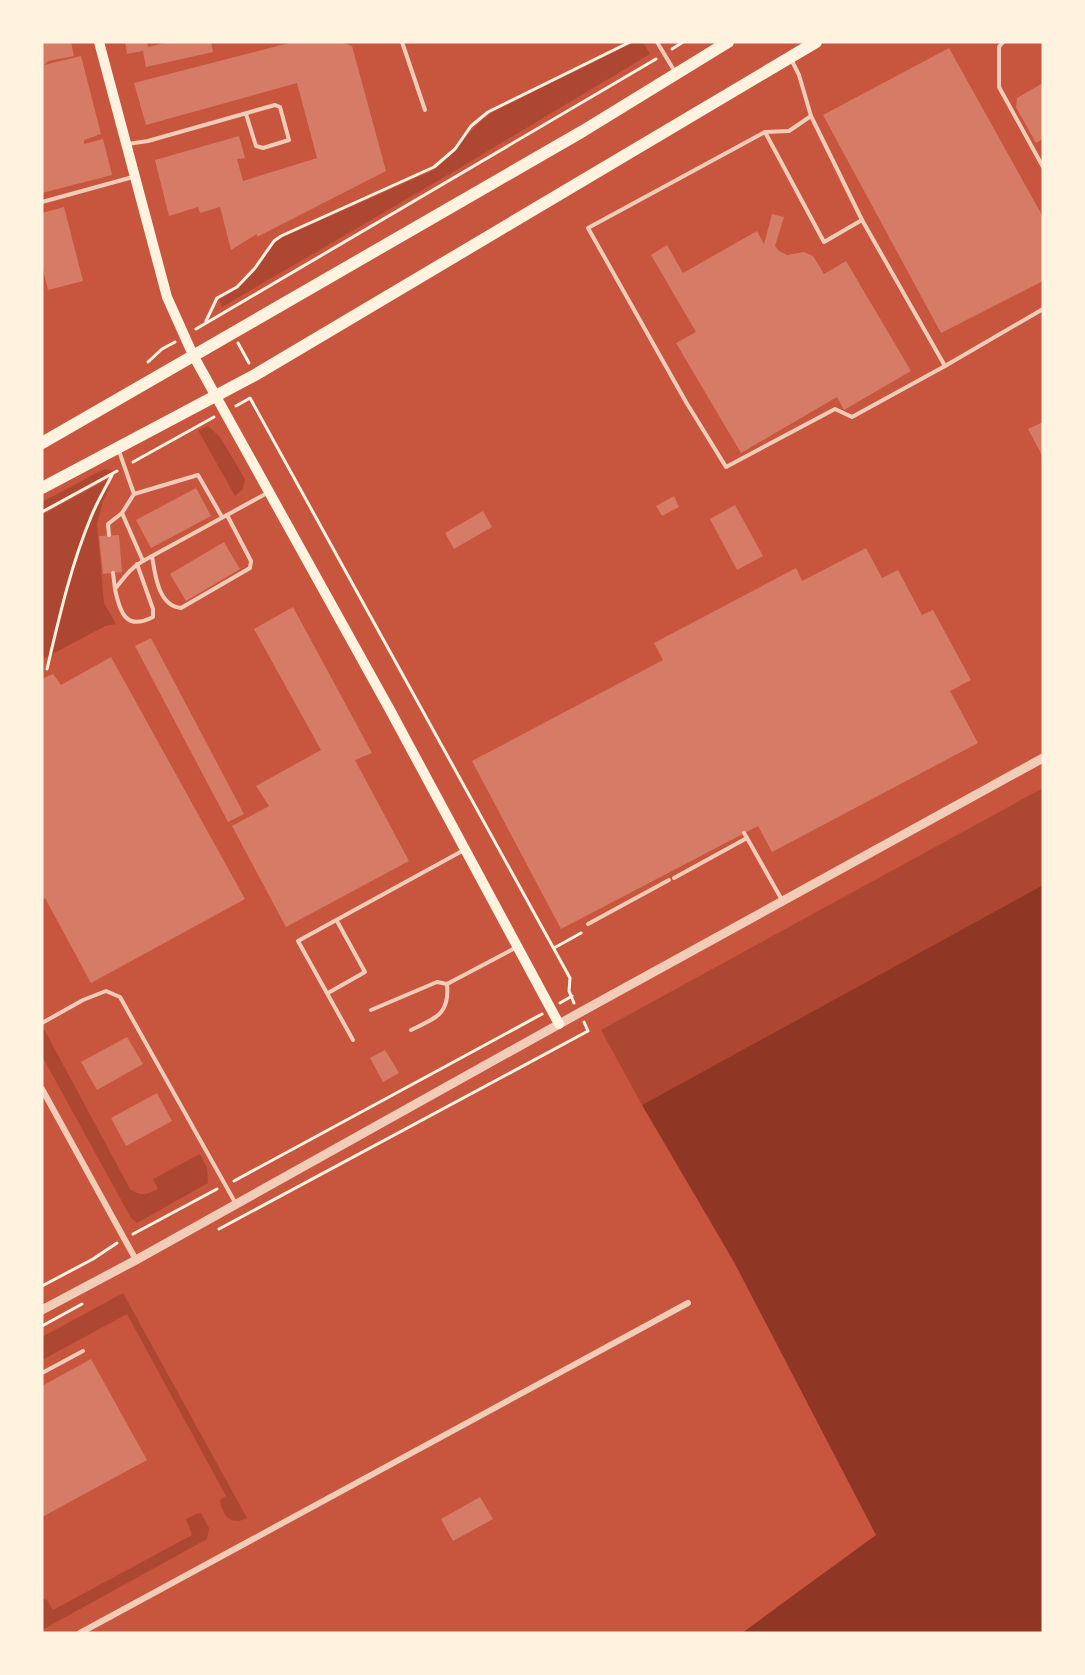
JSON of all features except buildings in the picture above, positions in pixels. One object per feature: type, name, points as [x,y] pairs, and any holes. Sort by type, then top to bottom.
[{"type":"highway","points":[[42,443],[583,131],[728,42]]},
{"type":"highway","points":[[42,488],[255,375],[816,42]]},
{"type":"main road","points":[[99,42],[167,297],[193,355],[387,704],[559,1024]]},
{"type":"street","points":[[42,1310],[1043,758]]},
{"type":"street","points":[[42,1089],[136,1260]]},
{"type":"street","points":[[80,1633],[688,1304]]},
{"type":"lane","points":[[402,42],[425,110]]},
{"type":"lane","points":[[657,42],[676,73]]},
{"type":"lane","points":[[1003,42],[999,47],[999,87],[1043,167]]},
{"type":"lane","points":[[790,57],[800,75],[811,116],[862,220],[945,366]]},
{"type":"lane","points":[[126,144],[148,141],[268,107],[280,107],[289,140],[263,148],[256,146],[246,114]]},
{"type":"lane","points":[[811,116],[789,131],[765,132],[588,228],[686,402],[726,467],[835,409],[852,417],[1043,309]]},
{"type":"lane","points":[[765,132],[825,242],[862,220]]},
{"type":"lane","points":[[42,202],[134,177]]},
{"type":"lane","points":[[118,448],[134,494]]},
{"type":"lane","points":[[109,536],[108,524],[122,513],[134,494],[198,475],[251,561],[250,568],[181,608],[175,608],[168,603],[157,586],[152,556]]},
{"type":"lane","points":[[115,589],[135,566],[269,491]]},
{"type":"lane","points":[[122,513],[143,561]]},
{"type":"lane","points":[[113,573],[119,606],[126,618],[133,622],[143,622],[153,617],[153,609],[135,566]]},
{"type":"lane","points":[[744,833],[782,901]]},
{"type":"lane","points":[[674,878],[747,838]]},
{"type":"lane","points":[[353,1040],[298,941],[465,849]]},
{"type":"lane","points":[[588,924],[669,880]]},
{"type":"lane","points":[[328,993],[365,972],[337,921]]},
{"type":"lane","points":[[371,1010],[437,982],[447,984],[517,947]]},
{"type":"lane","points":[[411,1030],[441,1014],[447,1004],[447,984]]},
{"type":"lane","points":[[42,1023],[83,1000],[106,991],[120,997],[236,1204]]},
{"type":"lane","points":[[42,1373],[83,1351]]},
{"type":"path","points":[[630,42],[488,111],[471,126],[455,149],[434,167],[281,236],[274,241],[255,268],[237,286],[217,298],[206,322],[683,42]]},
{"type":"path","points":[[222,312],[255,375]]},
{"type":"path","points":[[148,362],[162,349]]},
{"type":"path","points":[[250,398],[554,948],[570,978],[569,991]]},
{"type":"path","points":[[48,669],[55,634],[91,516],[113,474]]},
{"type":"path","points":[[554,948],[581,933]]},
{"type":"path","points":[[42,1286],[93,1259],[124,1238],[572,996]]},
{"type":"path","points":[[216,1231],[588,1030]]},
{"type":"path","points":[[42,1326],[82,1304]]},
{"type":"shaded area","points":[[635,42],[643,42],[650,54],[222,307],[219,300],[238,288],[256,270],[277,240],[434,170],[484,118],[493,112]]},
{"type":"shaded area","points":[[208,426],[220,437],[245,479],[243,489],[235,496],[198,430]]},
{"type":"shaded area","points":[[104,469],[114,471],[42,510],[42,502]]},
{"type":"shaded area","points":[[110,478],[109,489],[97,524],[104,603],[116,624],[105,626],[43,659],[42,515]]},
{"type":"shaded area","points":[[1043,788],[1043,885],[642,1105],[601,1030]]},
{"type":"shaded area","points":[[1043,885],[1043,1633],[742,1633],[876,1535],[734,1262],[642,1105]]},
{"type":"shaded area","points":[[44,1029],[130,1189],[144,1194],[158,1189],[153,1179],[200,1154],[207,1168],[208,1183],[137,1223],[131,1218],[42,1056],[42,1031]]},
{"type":"shaded area","points":[[123,1293],[247,1518],[236,1521],[225,1515],[220,1500],[226,1496],[127,1314],[42,1360],[42,1337]]},
{"type":"shaded area","points":[[201,1513],[209,1528],[207,1539],[42,1630],[42,1598],[47,1600],[53,1610],[192,1535],[186,1519]]}]
